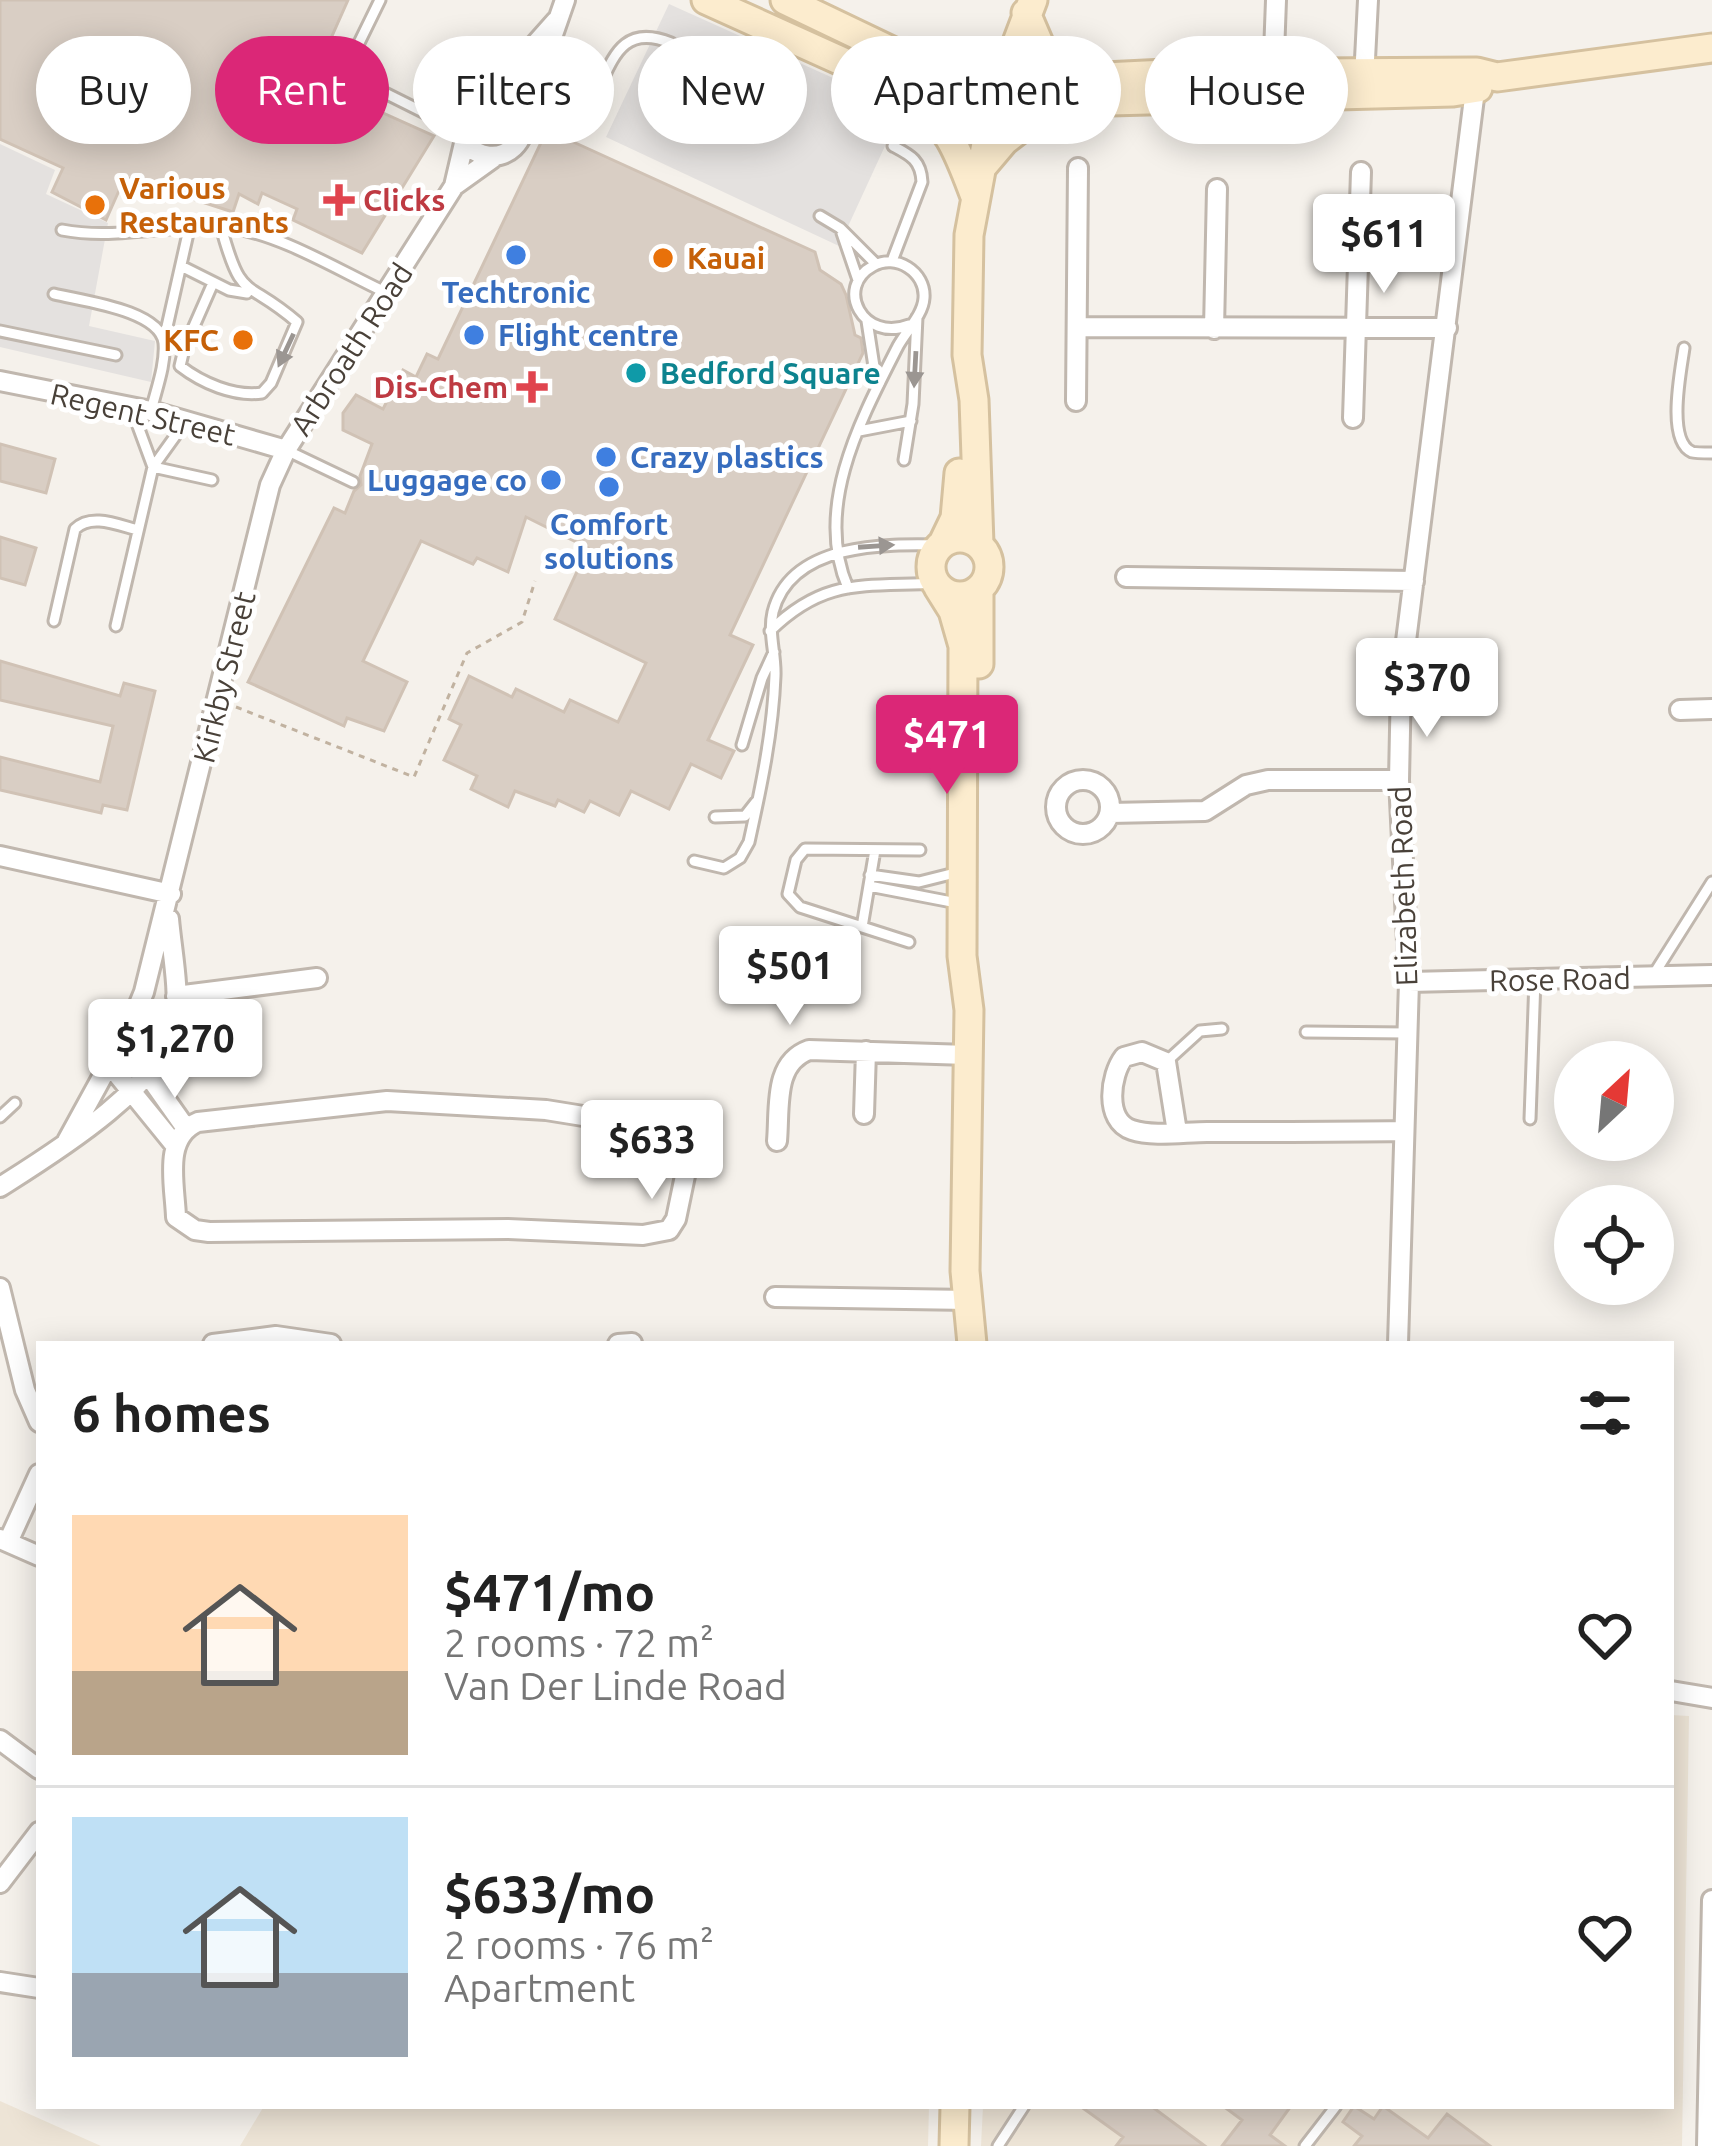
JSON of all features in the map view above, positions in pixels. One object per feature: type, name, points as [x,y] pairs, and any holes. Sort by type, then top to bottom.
[{"type":"main road","points":[[706,0],[831,58]]},
{"type":"main road","points":[[785,0],[861,36]]},
{"type":"main road","points":[[1348,84],[1483,80],[1712,49]]},
{"type":"main road","points":[[953,144],[977,184]]},
{"type":"main road","points":[[961,1341],[969,1010],[978,957],[980,590],[990,567],[979,544],[967,279],[985,144]]},
{"type":"main road","points":[[977,184],[1002,144]]},
{"type":"main road","points":[[967,356],[959,401],[958,506],[932,559],[937,585],[953,611],[963,646],[962,956],[969,1010]]},
{"type":"main road","points":[[942,544],[962,538],[979,544]]},
{"type":"main road","points":[[937,585],[963,597],[980,590]]},
{"type":"main road","points":[[965,1300],[972,1341]]},
{"type":"main road","points":[[954,2146],[955,2109]]},
{"type":"street","points":[[551,36],[565,0]]},
{"type":"street","points":[[1275,36],[1276,0]]},
{"type":"street","points":[[1364,84],[1368,0]]},
{"type":"street","points":[[542,36],[556,21]]},
{"type":"street","name":"Elizabeth Road","points":[[1398,1341],[1409,982],[1399,780],[1402,681],[1483,80]]},
{"type":"street","name":"Arbroath Road","points":[[454,187],[461,144]]},
{"type":"street","points":[[471,144],[478,152],[496,156],[518,144]]},
{"type":"street","name":"Arbroath Road","points":[[286,450],[454,187],[496,156]]},
{"type":"street","points":[[1076,400],[1078,168]]},
{"type":"street","points":[[1353,418],[1361,172]]},
{"type":"street","points":[[1214,329],[1217,188]]},
{"type":"street","points":[[1079,327],[1447,328]]},
{"type":"street","name":"Regent Street","points":[[0,381],[141,409],[286,450]]},
{"type":"street","name":"Kirkby Street","points":[[67,1141],[144,992],[271,485],[286,450]]},
{"type":"street","points":[[1126,577],[1414,581]]},
{"type":"street","points":[[1680,710],[1712,710]]},
{"type":"street","points":[[1109,813],[1197,813],[1246,785],[1268,780],[1399,780]]},
{"type":"street","points":[[0,856],[170,900]]},
{"type":"street","name":"Kirkby Street","points":[[0,1186],[149,1076],[171,1036],[175,992],[170,900]]},
{"type":"street","name":"Rose Road","points":[[1409,982],[1712,975]]},
{"type":"street","points":[[144,992],[317,978]]},
{"type":"street","points":[[777,1141],[784,1066],[795,1055],[809,1050],[968,1055]]},
{"type":"street","points":[[863,1114],[866,1051]]},
{"type":"street","points":[[1177,1132],[1166,1062],[1142,1052],[1124,1057],[1114,1077],[1112,1101],[1116,1116],[1129,1129],[1177,1132],[1403,1131]]},
{"type":"street","points":[[109,1064],[180,1136]]},
{"type":"street","points":[[149,1076],[180,1136],[176,1217],[195,1230],[508,1228],[643,1235],[669,1230],[676,1219],[691,1147],[689,1136],[682,1132],[631,1122],[546,1110],[386,1101],[197,1122],[180,1136]]},
{"type":"street","points":[[0,1288],[25,1390],[36,1414]]},
{"type":"street","points":[[775,1297],[965,1300]]},
{"type":"street","points":[[237,1341],[276,1336],[310,1341]]},
{"type":"street","points":[[36,1480],[4,1540],[36,1555]]},
{"type":"street","points":[[1674,1692],[1712,1699]]},
{"type":"street","points":[[0,1740],[36,1766]]},
{"type":"street","points":[[0,1883],[36,1836]]},
{"type":"street","points":[[1707,2146],[1712,1900]]},
{"type":"street","points":[[0,1982],[36,1988]]},
{"type":"lane","points":[[380,0],[353,58],[353,69],[375,88],[413,108]]},
{"type":"lane","points":[[614,57],[629,40],[638,38]]},
{"type":"lane","points":[[892,146],[915,159],[922,182],[892,261]]},
{"type":"lane","points":[[820,216],[840,228],[876,264]]},
{"type":"lane","points":[[213,284],[180,366],[200,379],[262,393],[271,383],[297,322],[251,293],[233,272],[221,227]]},
{"type":"lane","points":[[62,230],[99,235],[221,227],[250,231],[388,293]]},
{"type":"lane","points":[[840,228],[859,280],[856,302],[867,321],[877,386]]},
{"type":"lane","points":[[153,467],[141,409],[164,340],[189,229]]},
{"type":"lane","points":[[848,589],[835,554],[839,487],[877,386],[924,298],[919,277],[892,261],[876,264],[859,280]]},
{"type":"lane","points":[[181,266],[213,284],[251,293]]},
{"type":"lane","points":[[54,294],[149,320],[164,340]]},
{"type":"lane","points":[[867,321],[887,330],[913,321]]},
{"type":"lane","points":[[904,460],[911,422],[913,321]]},
{"type":"lane","points":[[0,331],[116,355]]},
{"type":"lane","points":[[1684,348],[1677,397],[1679,430],[1684,445],[1694,453],[1712,453]]},
{"type":"lane","points":[[116,626],[153,467],[186,421]]},
{"type":"lane","points":[[860,431],[911,422]]},
{"type":"lane","points":[[286,450],[353,482]]},
{"type":"lane","points":[[153,467],[212,480]]},
{"type":"lane","points":[[54,621],[75,529],[94,520],[138,530]]},
{"type":"lane","points":[[694,861],[724,868],[740,858],[749,842],[775,679],[770,631],[774,607],[784,589],[835,554],[872,544],[942,544]]},
{"type":"lane","points":[[770,631],[804,601],[822,592],[937,585]]},
{"type":"lane","points":[[742,745],[774,652]]},
{"type":"lane","points":[[715,817],[745,816],[759,798]]},
{"type":"lane","points":[[909,942],[800,907],[788,894],[796,860],[805,849],[920,850]]},
{"type":"lane","points":[[862,927],[874,850]]},
{"type":"lane","points":[[870,881],[919,882],[963,872]]},
{"type":"lane","points":[[870,881],[962,904]]},
{"type":"lane","points":[[1652,976],[1712,882]]},
{"type":"lane","points":[[1530,1119],[1535,979]]},
{"type":"lane","points":[[1166,1062],[1200,1031],[1222,1029]]},
{"type":"lane","points":[[1306,1031],[1407,1033]]},
{"type":"lane","points":[[0,1117],[15,1103]]},
{"type":"lane","points":[[998,2146],[1022,2109]]},
{"type":"lane","points":[[1305,2146],[1334,2109]]},
{"type":"path","points":[[218,700],[414,777],[467,653],[522,622],[535,581]]},
{"type":"shaded area","points":[[669,4],[740,36],[654,36]]},
{"type":"shaded area","points":[[807,66],[831,77],[831,144],[886,144],[839,246],[614,141],[614,120],[638,69],[638,144],[807,144]]},
{"type":"shaded area","points":[[0,144],[55,170],[46,194],[108,223],[89,326],[155,341],[151,382],[0,347]]},
{"type":"shaded area","points":[[1674,1715],[1689,1716],[1682,2146],[981,2146],[983,2109],[1674,2109]]},
{"type":"shaded area","points":[[0,2101],[101,2146],[0,2146]]},
{"type":"shaded area","points":[[262,2109],[929,2109],[928,2146],[240,2146]]},
{"type":"building","points":[[0,0],[348,0],[332,36],[215,36],[215,144],[389,144],[389,116],[413,127],[413,144],[429,144],[362,253],[293,220],[297,209],[262,193],[258,204],[239,194],[233,212],[125,177],[106,220],[52,192],[63,168],[0,139]]},
{"type":"building","name":"Bedford Square","points":[[540,144],[578,144],[815,252],[820,270],[841,284],[863,353],[730,635],[753,645],[708,740],[734,751],[721,778],[691,764],[669,809],[631,791],[619,815],[590,801],[584,812],[558,800],[555,806],[515,791],[508,807],[471,789],[477,776],[444,760],[461,725],[449,719],[469,676],[512,697],[516,689],[564,712],[570,700],[618,722],[646,663],[555,619],[588,548],[526,517],[508,572],[477,558],[473,564],[421,541],[363,661],[407,682],[384,731],[347,718],[344,726],[248,682],[334,508],[345,513],[361,485],[372,444],[343,430],[343,413],[356,395],[383,409],[403,370],[416,377],[427,354],[438,359]]},
{"type":"building","points":[[0,444],[55,459],[46,493],[0,481]]},
{"type":"building","points":[[0,537],[36,548],[25,585],[0,578]]},
{"type":"building","points":[[0,661],[120,696],[124,683],[155,691],[127,810],[103,805],[101,813],[0,790],[0,757],[100,782],[113,726],[0,700]]},
{"type":"building","points":[[1084,2109],[1155,2109],[1205,2146],[1116,2146],[1123,2137]]},
{"type":"building","points":[[1227,2109],[1289,2109],[1270,2135],[1285,2146],[1222,2146],[1242,2120]]},
{"type":"building","points":[[1352,2109],[1374,2119],[1381,2109],[1387,2109],[1428,2138],[1447,2114],[1490,2146],[1354,2146],[1362,2136],[1343,2122]]},
{"type":"place","name":"Clicks","points":[[339,200]]},
{"type":"place","name":"Various Restaurants","points":[[95,205]]},
{"type":"place","name":"Techtronic","points":[[516,255]]},
{"type":"place","name":"Kauai","points":[[663,258]]},
{"type":"place","name":"Flight centre","points":[[474,335]]},
{"type":"place","name":"KFC","points":[[243,340]]},
{"type":"place","name":"Bedford Square","points":[[636,373]]},
{"type":"place","name":"Dis-Chem","points":[[532,387]]},
{"type":"place","name":"Crazy plastics","points":[[606,457]]},
{"type":"place","name":"Luggage co","points":[[551,480]]},
{"type":"place","name":"Comfort solutions","points":[[609,487]]}]
